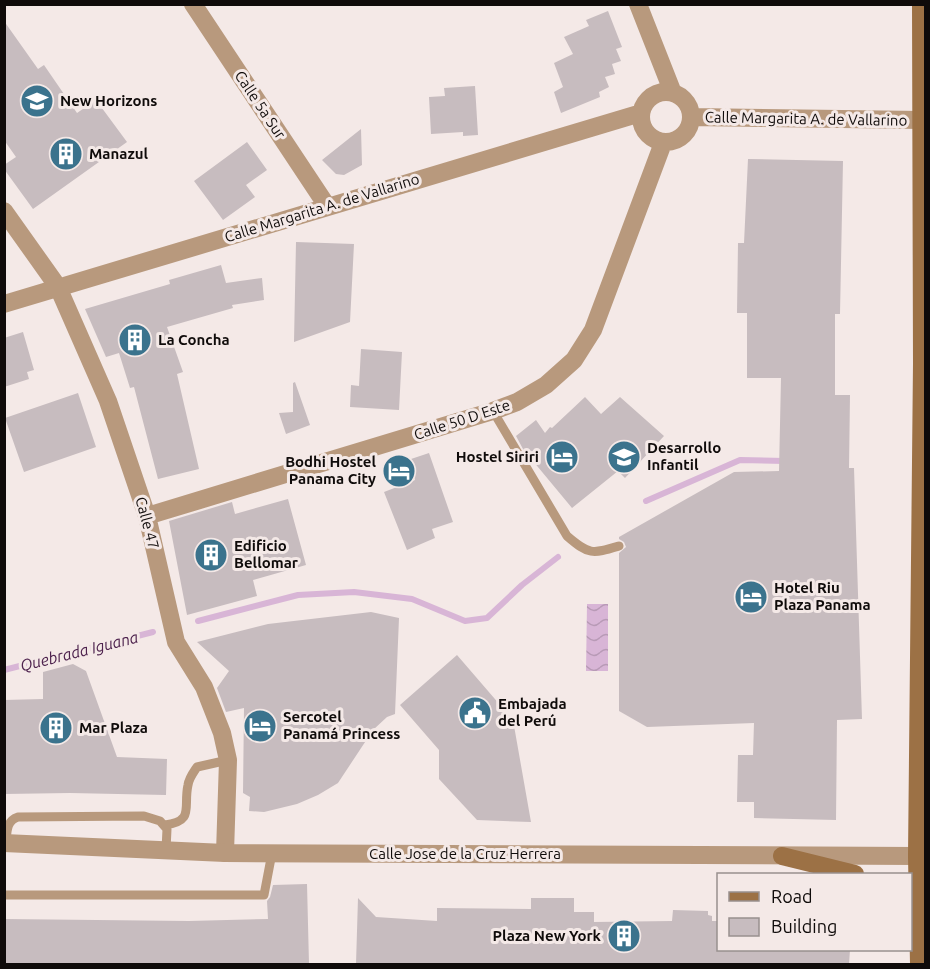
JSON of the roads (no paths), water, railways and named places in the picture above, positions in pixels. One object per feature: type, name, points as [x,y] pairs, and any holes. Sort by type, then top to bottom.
[{"type":"main road","points":[[919,964],[915,908],[921,856],[924,363],[921,4]]},
{"type":"main road","points":[[782,856],[851,873]]},
{"type":"street","name":"Calle 5a Sur","points":[[193,4],[327,206]]},
{"type":"street","points":[[638,4],[672,93]]},
{"type":"street","points":[[672,93],[686,102],[691,117],[686,133],[679,139],[663,143],[648,136],[643,129],[641,113],[649,99],[656,94],[672,93]]},
{"type":"street","name":"Calle Margarita A. de Vallarino","points":[[4,304],[641,113]]},
{"type":"street","name":"Calle Margarita A. de Vallarino","points":[[691,117],[922,120]]},
{"type":"street","name":"Calle 50 D Este","points":[[147,516],[494,411],[517,402],[546,385],[574,360],[593,330],[663,143]]},
{"type":"street","name":"Calle 47","points":[[4,211],[58,287],[108,401],[147,516],[176,642],[204,687],[222,733],[228,760],[225,853]]},
{"type":"street","name":"Calle Jose de la Cruz Herrera","points":[[5,843],[225,853],[921,856]]},
{"type":"lane","points":[[494,411],[567,537],[583,550],[599,552],[619,546]]},
{"type":"lane","points":[[5,843],[8,825],[18,817],[144,816],[165,825],[176,823],[184,818],[187,808],[187,785],[197,767],[228,760]]},
{"type":"lane","points":[[165,825],[168,835],[166,850]]},
{"type":"lane","points":[[4,896],[264,895],[272,853]]},
{"type":"water","points":[[587,604],[608,604],[608,671],[586,671]]},
{"type":"waterway","name":"Quebrada Iguana","points":[[646,501],[740,460],[785,461]]},
{"type":"waterway","name":"Quebrada Iguana","points":[[198,621],[298,595],[354,592],[412,599],[465,621],[487,618],[522,585],[558,557]]},
{"type":"waterway","name":"Quebrada Iguana","points":[[4,670],[153,632]]},
{"type":"place","name":"New Horizons","points":[[37,101]]},
{"type":"place","name":"Manazul","points":[[66,154]]},
{"type":"place","name":"La Concha","points":[[135,340]]},
{"type":"place","name":"Hostel Siriri","points":[[562,457]]},
{"type":"place","name":"Desarrollo Infantil","points":[[624,457]]},
{"type":"place","name":"Bodhi Hostel Panama City","points":[[399,471]]},
{"type":"place","name":"Edificio Bellomar","points":[[211,555]]},
{"type":"place","name":"Hotel Riu Plaza Panama","points":[[751,597]]},
{"type":"place","name":"Embajada del Perú","points":[[475,713]]},
{"type":"place","name":"Sercotel Panamá Princess","points":[[260,726]]},
{"type":"place","name":"Mar Plaza","points":[[56,728]]},
{"type":"place","name":"Plaza New York","points":[[624,936]]}]
